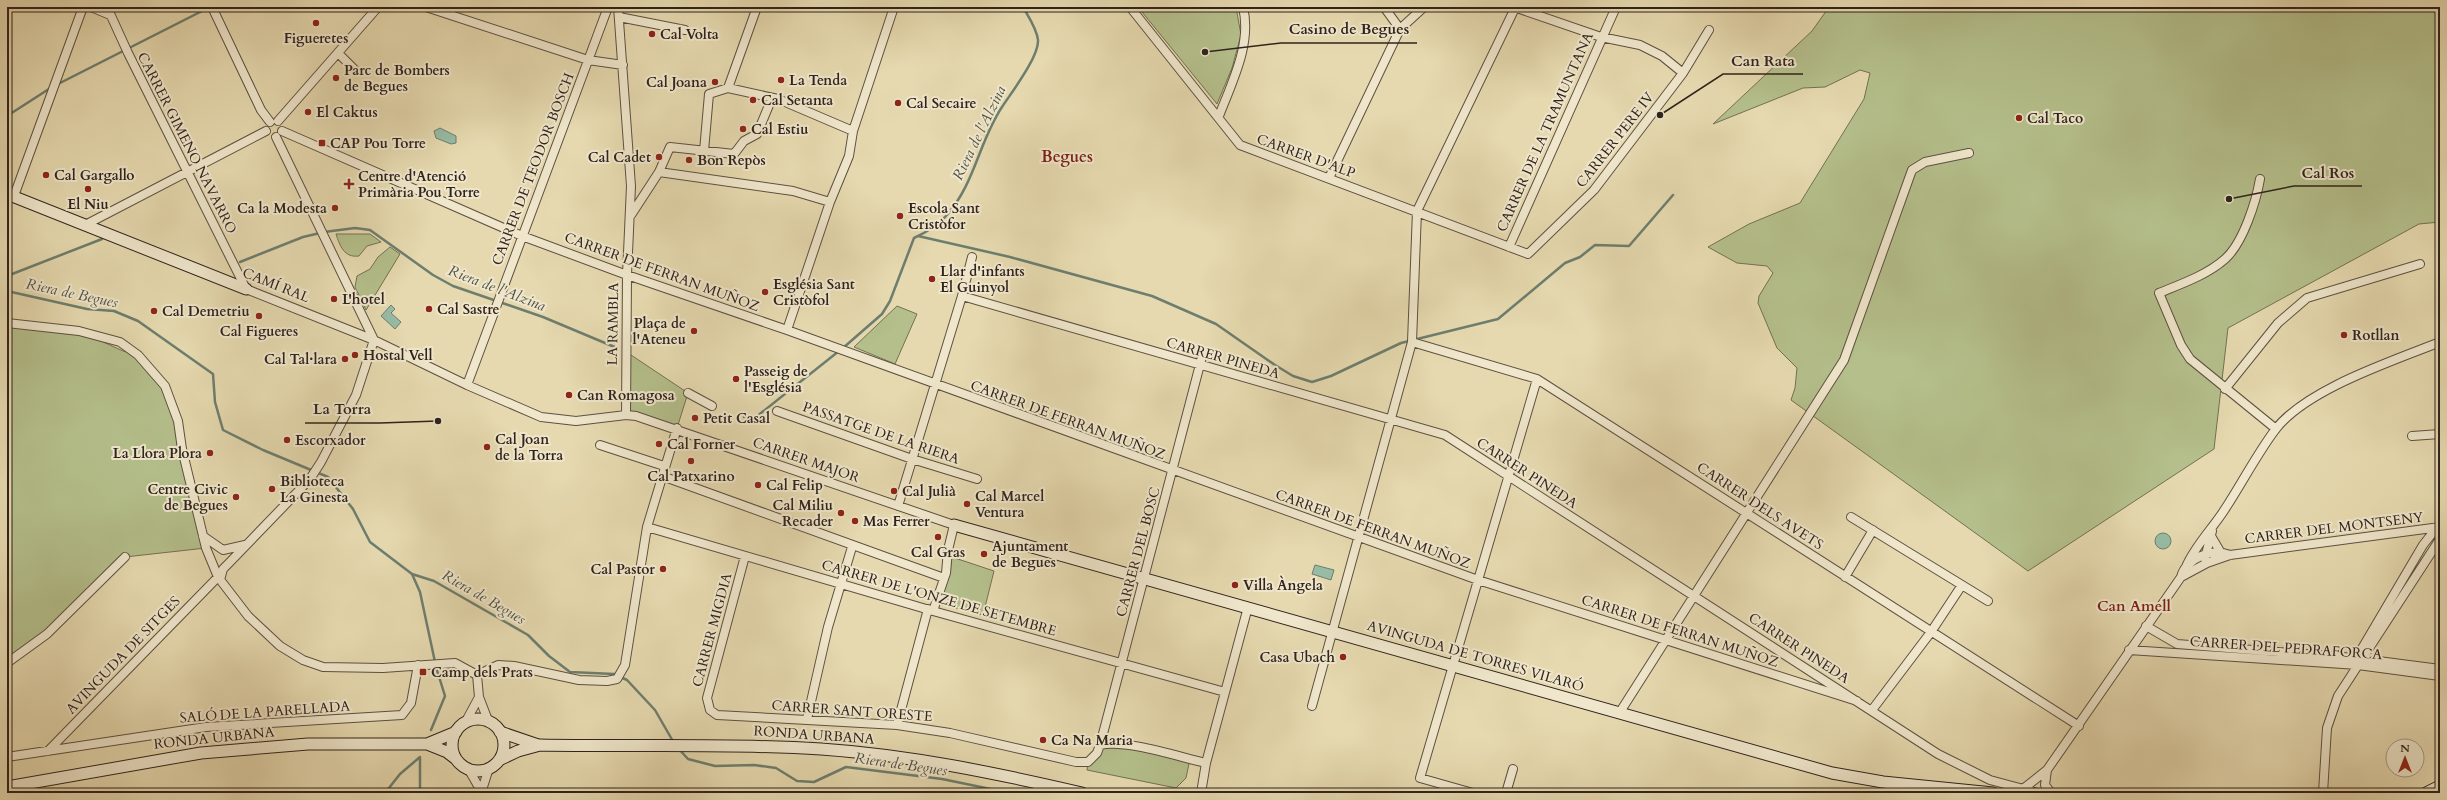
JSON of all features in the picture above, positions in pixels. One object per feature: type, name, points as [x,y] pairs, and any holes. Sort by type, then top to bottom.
[{"type":"street","points":[[10,195],[83,7]]},
{"type":"street","points":[[91,7],[110,15]]},
{"type":"street","name":"CARRER GIMENO NAVARRO","points":[[107,7],[246,289]]},
{"type":"street","points":[[87,224],[187,170],[266,131],[378,7]]},
{"type":"street","points":[[426,7],[588,60],[623,65]]},
{"type":"street","name":"CARRER DE TEODOR BOSCH","points":[[467,385],[608,7]]},
{"type":"street","name":"LA RAMBLA","points":[[618,7],[631,186],[631,216],[627,275],[626,415]]},
{"type":"street","points":[[728,88],[757,7]]},
{"type":"street","points":[[787,330],[830,202],[849,156],[853,131],[894,7]]},
{"type":"street","name":"CARRER D'ALP","points":[[1130,7],[1219,116],[1240,145],[1528,254]]},
{"type":"street","points":[[1219,116],[1244,48],[1247,23],[1243,7]]},
{"type":"street","points":[[1384,7],[1400,29]]},
{"type":"street","points":[[1329,178],[1400,29],[1424,7]]},
{"type":"street","points":[[1312,706],[1412,338],[1417,211],[1515,7],[1602,37],[1640,45],[1662,56],[1682,73]]},
{"type":"street","name":"CARRER DE LA TRAMUNTANA","points":[[1509,247],[1616,7]]},
{"type":"street","points":[[213,8],[261,110],[274,122],[282,125],[279,134],[318,226],[374,340]]},
{"type":"street","points":[[619,17],[685,30]]},
{"type":"street","name":"CARRER PERE IV","points":[[1528,254],[1594,190],[1682,73],[1708,30]]},
{"type":"street","points":[[338,53],[355,70]]},
{"type":"street","points":[[704,151],[709,94],[728,88],[772,98],[853,131]]},
{"type":"street","points":[[631,216],[659,172],[670,147],[734,154],[744,142],[757,134],[772,98]]},
{"type":"street","name":"CARRER DE FERRAN MUÑOZ","points":[[266,131],[270,136],[279,134],[522,236],[627,275],[787,330],[934,385],[1357,538],[1478,580],[1857,701]]},
{"type":"street","points":[[1620,712],[1844,360],[1912,170],[1925,162],[1969,153]]},
{"type":"street","points":[[659,172],[793,191],[830,202]]},
{"type":"street","points":[[2260,179],[2256,199],[2243,231],[2225,259],[2192,280],[2159,293],[2181,345],[2190,359],[2276,429]]},
{"type":"street","name":"CAMÍ RAL","points":[[10,195],[87,224],[374,340],[523,411],[551,419],[576,421],[626,415]]},
{"type":"street","points":[[898,506],[962,296],[972,257]]},
{"type":"street","points":[[2225,389],[2278,323],[2307,298],[2420,264]]},
{"type":"street","name":"CARRER PINEDA","points":[[962,296],[1446,436],[1938,754],[1972,773],[1990,780],[2008,783],[2038,793]]},
{"type":"street","points":[[7,323],[99,335],[120,342],[138,355],[165,386],[178,421],[182,449],[203,535],[212,563],[219,578],[240,606],[261,629],[286,651],[312,664],[343,669],[444,663],[463,666],[477,675]]},
{"type":"street","name":"CARRER DELS AVETS","points":[[1412,338],[1537,379],[2079,726]]},
{"type":"street","name":"AVINGUDA DE SITGES","points":[[48,751],[219,578],[223,570],[244,545],[258,534],[310,479],[321,462],[356,395],[374,340]]},
{"type":"street","points":[[2189,568],[2199,546],[2212,533],[2276,429],[2308,401],[2344,382],[2440,342]]},
{"type":"street","name":"CARRER DEL BOSC","points":[[1100,746],[1203,353]]},
{"type":"street","points":[[1473,793],[1420,778],[1537,379]]},
{"type":"street","points":[[688,393],[712,406]]},
{"type":"street","name":"PASSATGE DE LA RIERA","points":[[777,411],[912,459],[977,479]]},
{"type":"street","name":"CARRER MAJOR","points":[[626,415],[677,428],[954,525]]},
{"type":"street","points":[[477,675],[498,665],[514,666],[579,680],[607,681],[617,679],[626,664],[647,527],[664,466],[677,428]]},
{"type":"street","points":[[2412,436],[2440,434]]},
{"type":"street","points":[[600,446],[664,466]]},
{"type":"street","points":[[662,476],[852,547],[944,578]]},
{"type":"street","points":[[1851,517],[1988,601]]},
{"type":"street","points":[[897,725],[931,610],[944,578],[954,525]]},
{"type":"street","name":"AVINGUDA DE TORRES VILARÓ","points":[[954,525],[1832,773],[1883,782],[1993,793]]},
{"type":"street","points":[[2322,793],[2327,728],[2338,696],[2423,545],[2439,526]]},
{"type":"street","name":"CARRER DEL MONTSENY","points":[[2230,555],[2439,526]]},
{"type":"street","name":"CARRER DE L'ONZE DE SETEMBRE","points":[[647,527],[931,610],[1225,692]]},
{"type":"street","points":[[1845,577],[1873,530]]},
{"type":"street","points":[[2212,533],[2221,553]]},
{"type":"street","points":[[2207,557],[2212,533]]},
{"type":"street","points":[[203,535],[223,550],[212,563]]},
{"type":"street","points":[[2357,664],[2440,539]]},
{"type":"street","name":"AVINGUDA DE SITGES","points":[[223,550],[244,545]]},
{"type":"street","points":[[2199,546],[2207,557]]},
{"type":"street","points":[[807,719],[828,627],[852,547]]},
{"type":"street","points":[[2023,789],[2047,770],[2181,577],[2189,568],[2207,557],[2221,553],[2230,555]]},
{"type":"street","points":[[2207,557],[2230,555]]},
{"type":"street","name":"CARRER MIGDIA","points":[[710,710],[707,704],[709,689],[745,556]]},
{"type":"street","points":[[7,663],[47,634],[125,557]]},
{"type":"street","points":[[212,563],[229,563]]},
{"type":"street","points":[[1872,710],[1931,632],[1962,585]]},
{"type":"street","points":[[1194,793],[1201,789],[1206,763],[1248,607]]},
{"type":"street","name":"CARRER DEL PEDRAFORCA","points":[[2146,626],[2177,644],[2357,664],[2440,676]]},
{"type":"street","name":"CARRER DEL PEDRAFORCA","points":[[2129,650],[2440,669]]},
{"type":"street","name":"SALÓ DE LA PARELLADA","points":[[7,758],[206,727],[402,715],[411,704],[418,665]]},
{"type":"street","points":[[477,675],[479,697],[489,723]]},
{"type":"street","points":[[465,723],[479,697]]},
{"type":"street","name":"CARRER SANT ORESTE","points":[[710,710],[717,715],[897,725],[950,733],[1076,762],[1088,762],[1097,753],[1100,746]]},
{"type":"street","points":[[465,723],[477,720],[489,723]]},
{"type":"street","name":"RONDA URBANA","points":[[427,744],[456,732],[465,723]]},
{"type":"street","name":"RONDA URBANA","points":[[489,723],[500,732],[540,745]]},
{"type":"street","points":[[456,732],[452,745],[456,759]]},
{"type":"street","points":[[499,760],[503,746],[500,732]]},
{"type":"street","name":"RONDA URBANA","points":[[7,787],[201,753],[308,744],[427,744],[447,752],[469,770]]},
{"type":"street","name":"RONDA URBANA","points":[[489,768],[499,760],[518,751],[540,745],[690,744],[822,749],[901,757],[976,770],[1082,793]]},
{"type":"street","points":[[1100,746],[1108,744],[1130,746],[1206,763]]},
{"type":"street","points":[[469,770],[478,771],[489,768]]},
{"type":"street","points":[[481,792],[489,768]]},
{"type":"street","points":[[1506,793],[1513,769]]},
{"type":"street","points":[[469,770],[481,792]]},
{"type":"street","points":[[2047,770],[2045,785],[2051,793]]},
{"type":"street","points":[[2426,793],[2440,786]]},
{"type":"shaded area","points":[[1138,7],[1236,7],[1241,35],[1232,68],[1217,104]]},
{"type":"shaded area","points":[[1829,7],[2440,7],[2440,222],[2419,224],[2228,328],[2214,449],[2028,571],[1791,400],[1795,388],[1797,368],[1777,348],[1758,303],[1759,296],[1773,273],[1767,266],[1737,263],[1708,247],[1749,224],[1800,203],[1864,99],[1870,73],[1860,70],[1825,87],[1803,88],[1713,124],[1812,31]]},
{"type":"shaded area","points":[[440,128],[456,136],[456,143],[451,144],[436,138],[434,131]]},
{"type":"shaded area","points":[[336,234],[370,234],[381,242],[367,246],[359,256],[354,256],[343,250]]},
{"type":"shaded area","points":[[390,247],[400,254],[366,310],[355,287],[357,276],[370,269],[378,257]]},
{"type":"shaded area","points":[[391,305],[395,309],[391,313],[401,322],[395,329],[381,316]]},
{"type":"shaded area","points":[[897,306],[917,314],[895,364],[854,347]]},
{"type":"shaded area","points":[[7,323],[79,331],[123,351],[138,355],[165,386],[206,548],[125,557],[57,622],[13,657],[7,652]]},
{"type":"shaded area","points":[[625,351],[688,393],[677,428],[624,412]]},
{"type":"shaded area","points":[[2163,533],[2169,535],[2171,541],[2169,547],[2163,549],[2157,547],[2155,541],[2157,535]]},
{"type":"shaded area","points":[[952,557],[994,571],[983,615],[939,604]]},
{"type":"shaded area","points":[[1315,565],[1334,570],[1331,580],[1312,574]]},
{"type":"shaded area","points":[[1108,744],[1190,759],[1186,778],[1176,788],[1087,770],[1088,762]]},
{"type":"waterway","points":[[58,84],[210,7]]},
{"type":"waterway","name":"Riera de l'Alzina","points":[[843,348],[882,314],[890,301],[914,238],[943,220],[956,204],[964,190],[994,120],[1024,75],[1037,47],[1038,40],[1036,31],[1023,7]]},
{"type":"waterway","points":[[7,116],[52,87]]},
{"type":"waterway","points":[[918,236],[1010,257],[1152,296],[1216,324],[1293,376],[1312,382],[1331,376],[1401,343],[1498,319],[1565,263],[1580,257],[1595,245],[1629,246],[1673,195]]},
{"type":"waterway","name":"Riera de l'Alzina","points":[[324,232],[355,228],[370,230],[433,275],[453,286],[543,317],[617,348]]},
{"type":"waterway","name":"Riera de l'Alzina","points":[[240,262],[303,237],[320,233]]},
{"type":"waterway","name":"Riera de l'Alzina","points":[[7,276],[102,239]]},
{"type":"waterway","name":"Riera de Begues","points":[[7,291],[87,309],[114,311],[138,321],[213,374],[215,402],[223,430],[263,450],[328,477],[353,509],[370,542],[412,574],[434,581],[528,635],[549,656],[570,672],[614,674],[627,680],[655,710],[674,743]]},
{"type":"waterway","name":"Riera de l'Alzina","points":[[744,417],[756,417],[839,351]]},
{"type":"waterway","points":[[412,574],[420,592],[435,662]]},
{"type":"waterway","points":[[431,730],[445,696],[436,667]]},
{"type":"waterway","name":"Riera de Begues","points":[[678,748],[688,759],[715,766],[754,765],[776,768],[797,781],[814,782],[846,767],[942,779],[1010,793]]},
{"type":"waterway","points":[[385,793],[400,774],[420,757]]},
{"type":"waterway","points":[[420,758],[420,793]]},
{"type":"place","name":"Figueretes","points":[[316,23]]},
{"type":"place","name":"Cal Volta","points":[[652,34]]},
{"type":"place","name":"Casino de Begues","points":[[1205,52]]},
{"type":"place","name":"Parc de Bombers de Begues","points":[[336,78]]},
{"type":"place","name":"La Tenda","points":[[781,80]]},
{"type":"place","name":"Cal Joana","points":[[715,82]]},
{"type":"place","name":"Cal Setanta","points":[[753,100]]},
{"type":"place","name":"Cal Secaire","points":[[898,103]]},
{"type":"place","name":"El Caktus","points":[[308,112]]},
{"type":"place","name":"Can Rata","points":[[1660,115]]},
{"type":"place","name":"Cal Taco","points":[[2019,118]]},
{"type":"place","name":"Cal Estiu","points":[[743,129]]},
{"type":"place","name":"CAP Pou Torre","points":[[322,143]]},
{"type":"place","name":"Cal Cadet","points":[[659,157]]},
{"type":"place","name":"Bon Repòs","points":[[689,160]]},
{"type":"place","name":"Cal Gargallo","points":[[46,175]]},
{"type":"place","name":"Centre d'Atenció Primària Pou Torre","points":[[349,184]]},
{"type":"place","name":"El Niu","points":[[88,189]]},
{"type":"place","name":"Cal Ros","points":[[2229,199]]},
{"type":"place","name":"Ca la Modesta","points":[[335,208]]},
{"type":"place","name":"Escola Sant Cristòfor","points":[[900,216]]},
{"type":"place","name":"Llar d'infants El Guinyol","points":[[932,279]]},
{"type":"place","name":"Església Sant Cristòfol","points":[[765,292]]},
{"type":"place","name":"L'hotel","points":[[334,299]]},
{"type":"place","name":"Cal Sastre","points":[[429,309]]},
{"type":"place","name":"Cal Demetriu","points":[[154,311]]},
{"type":"place","name":"Cal Figueres","points":[[259,316]]},
{"type":"place","name":"Plaça de l'Ateneu","points":[[694,331]]},
{"type":"place","name":"Rotllan","points":[[2344,335]]},
{"type":"place","name":"Hostal Vell","points":[[355,355]]},
{"type":"place","name":"Cal Tal·lara","points":[[345,359]]},
{"type":"place","name":"Passeig de l'Església","points":[[736,379]]},
{"type":"place","name":"Can Romagosa","points":[[569,395]]},
{"type":"place","name":"Petit Casal","points":[[695,418]]},
{"type":"place","name":"La Torra","points":[[438,421]]},
{"type":"place","name":"Escorxador","points":[[287,440]]},
{"type":"place","name":"Cal Forner","points":[[659,444]]},
{"type":"place","name":"Cal Joan de la Torra","points":[[487,447]]},
{"type":"place","name":"La Llora Plora","points":[[210,453]]},
{"type":"place","name":"Cal Patxarino","points":[[691,461]]},
{"type":"place","name":"Cal Felip","points":[[758,485]]},
{"type":"place","name":"Biblioteca La Ginesta","points":[[272,489]]},
{"type":"place","name":"Cal Julià","points":[[894,491]]},
{"type":"place","name":"Centre Civic de Begues","points":[[236,497]]},
{"type":"place","name":"Cal Marcel Ventura","points":[[967,504]]},
{"type":"place","name":"Cal Miliu Recader","points":[[841,513]]},
{"type":"place","name":"Mas Ferrer","points":[[855,521]]},
{"type":"place","name":"Cal Gras","points":[[938,537]]},
{"type":"place","name":"Ajuntament de Begues","points":[[984,554]]},
{"type":"place","name":"Cal Pastor","points":[[663,569]]},
{"type":"place","name":"Villa Àngela","points":[[1235,585]]},
{"type":"place","name":"Casa Ubach","points":[[1343,657]]},
{"type":"place","name":"Camp dels Prats","points":[[423,672]]},
{"type":"place","name":"Ca Na Maria","points":[[1043,740]]},
{"type":"district","name":"Begues","points":[[1067,157]]},
{"type":"district","name":"Can Amell","points":[[2134,606]]}]
